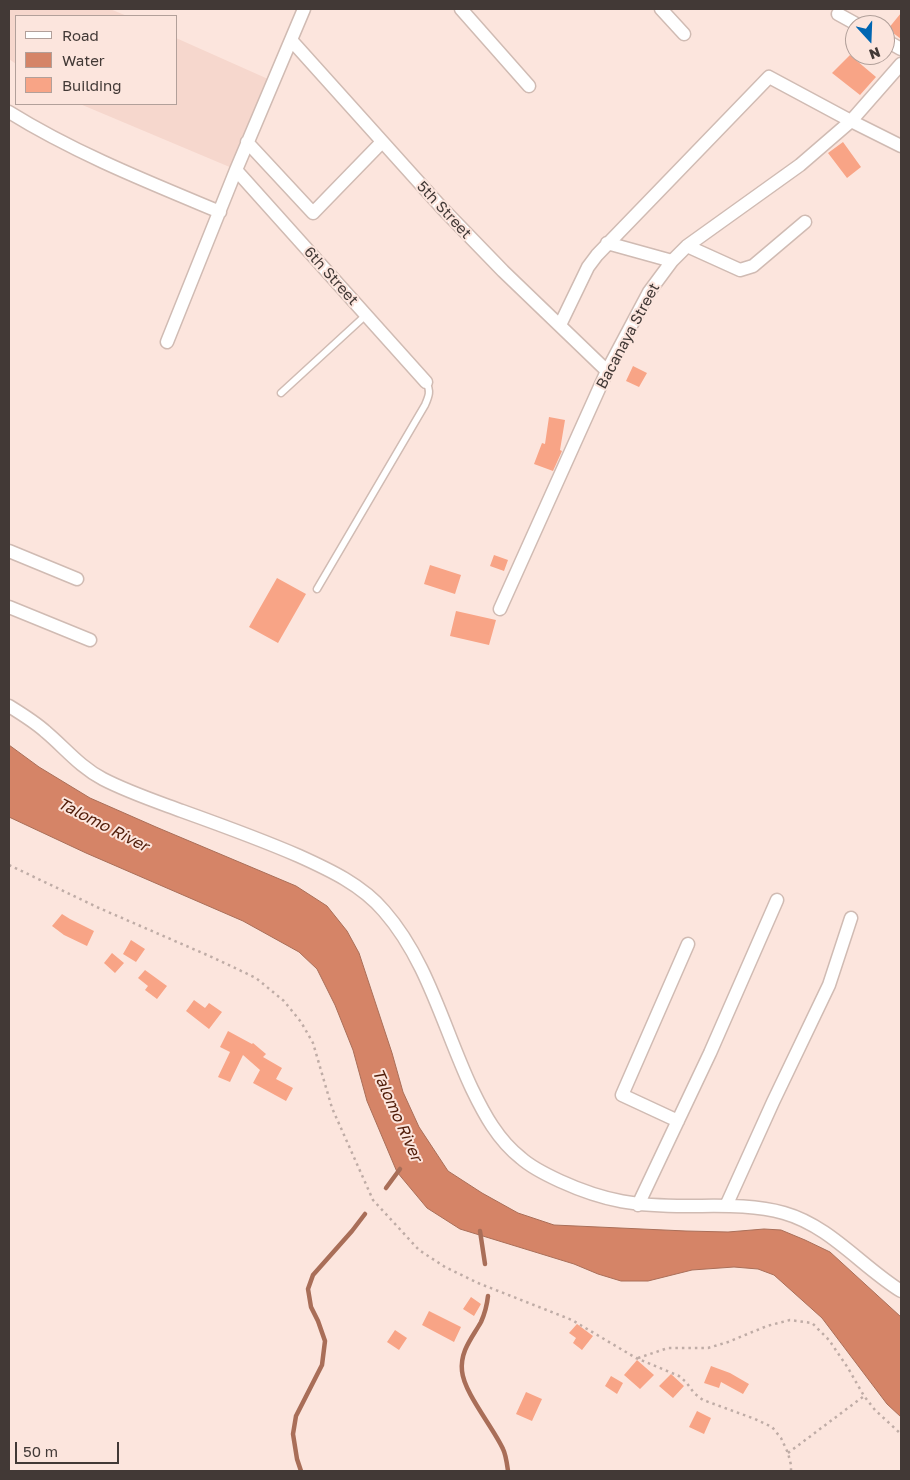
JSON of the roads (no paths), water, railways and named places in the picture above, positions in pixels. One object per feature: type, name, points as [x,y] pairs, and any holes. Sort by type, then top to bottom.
[{"type":"street","points":[[167,342],[247,142],[304,9]]},
{"type":"street","points":[[461,9],[528,86]]},
{"type":"street","points":[[661,9],[684,34]]},
{"type":"street","points":[[838,14],[845,18]]},
{"type":"street","name":"5th Street","points":[[291,40],[448,215],[607,371]]},
{"type":"street","name":"Bacanaya Street","points":[[500,609],[607,371],[649,292],[672,261],[687,246],[800,165],[851,121],[901,64]]},
{"type":"street","points":[[560,325],[588,267],[607,243],[769,77],[901,146]]},
{"type":"street","points":[[9,112],[53,137],[124,172],[220,212]]},
{"type":"street","points":[[247,142],[313,213],[382,142]]},
{"type":"street","name":"6th Street","points":[[236,170],[426,382]]},
{"type":"street","points":[[687,246],[740,270],[753,266],[805,222]]},
{"type":"street","points":[[607,243],[672,261]]},
{"type":"street","points":[[9,551],[77,580]]},
{"type":"street","points":[[9,607],[90,640]]},
{"type":"street","points":[[9,706],[47,732],[84,768],[104,780],[133,793],[276,846],[342,877],[362,890],[383,909],[402,933],[430,988],[480,1105],[498,1134],[521,1158],[548,1175],[581,1190],[611,1200],[638,1205],[726,1206],[781,1212],[813,1225],[831,1236],[870,1269],[901,1291]]},
{"type":"street","points":[[638,1205],[717,1037],[777,900]]},
{"type":"street","points":[[726,1206],[828,985],[851,918]]},
{"type":"street","points":[[678,1121],[622,1095],[688,944]]},
{"type":"lane","points":[[281,393],[366,315]]},
{"type":"lane","points":[[317,589],[425,405],[430,391],[426,382]]},
{"type":"water","name":"Talomo River","points":[[9,745],[39,767],[90,798],[296,886],[327,906],[347,931],[359,953],[403,1092],[419,1127],[448,1171],[482,1193],[518,1213],[554,1225],[728,1232],[764,1229],[781,1230],[830,1252],[901,1317],[901,1417],[887,1404],[822,1318],[774,1275],[758,1269],[734,1267],[692,1270],[648,1281],[621,1281],[574,1264],[460,1229],[427,1208],[397,1172],[367,1101],[353,1050],[335,1005],[317,969],[299,952],[243,921],[86,853],[9,817]]},
{"type":"waterway","points":[[386,1188],[400,1169]]},
{"type":"waterway","points":[[301,1471],[293,1434],[296,1416],[322,1365],[325,1341],[311,1307],[308,1289],[313,1275],[365,1214]]},
{"type":"waterway","points":[[480,1231],[485,1264]]},
{"type":"waterway","points":[[488,1296],[481,1322],[465,1351],[462,1371],[473,1400],[503,1449],[508,1471]]}]
